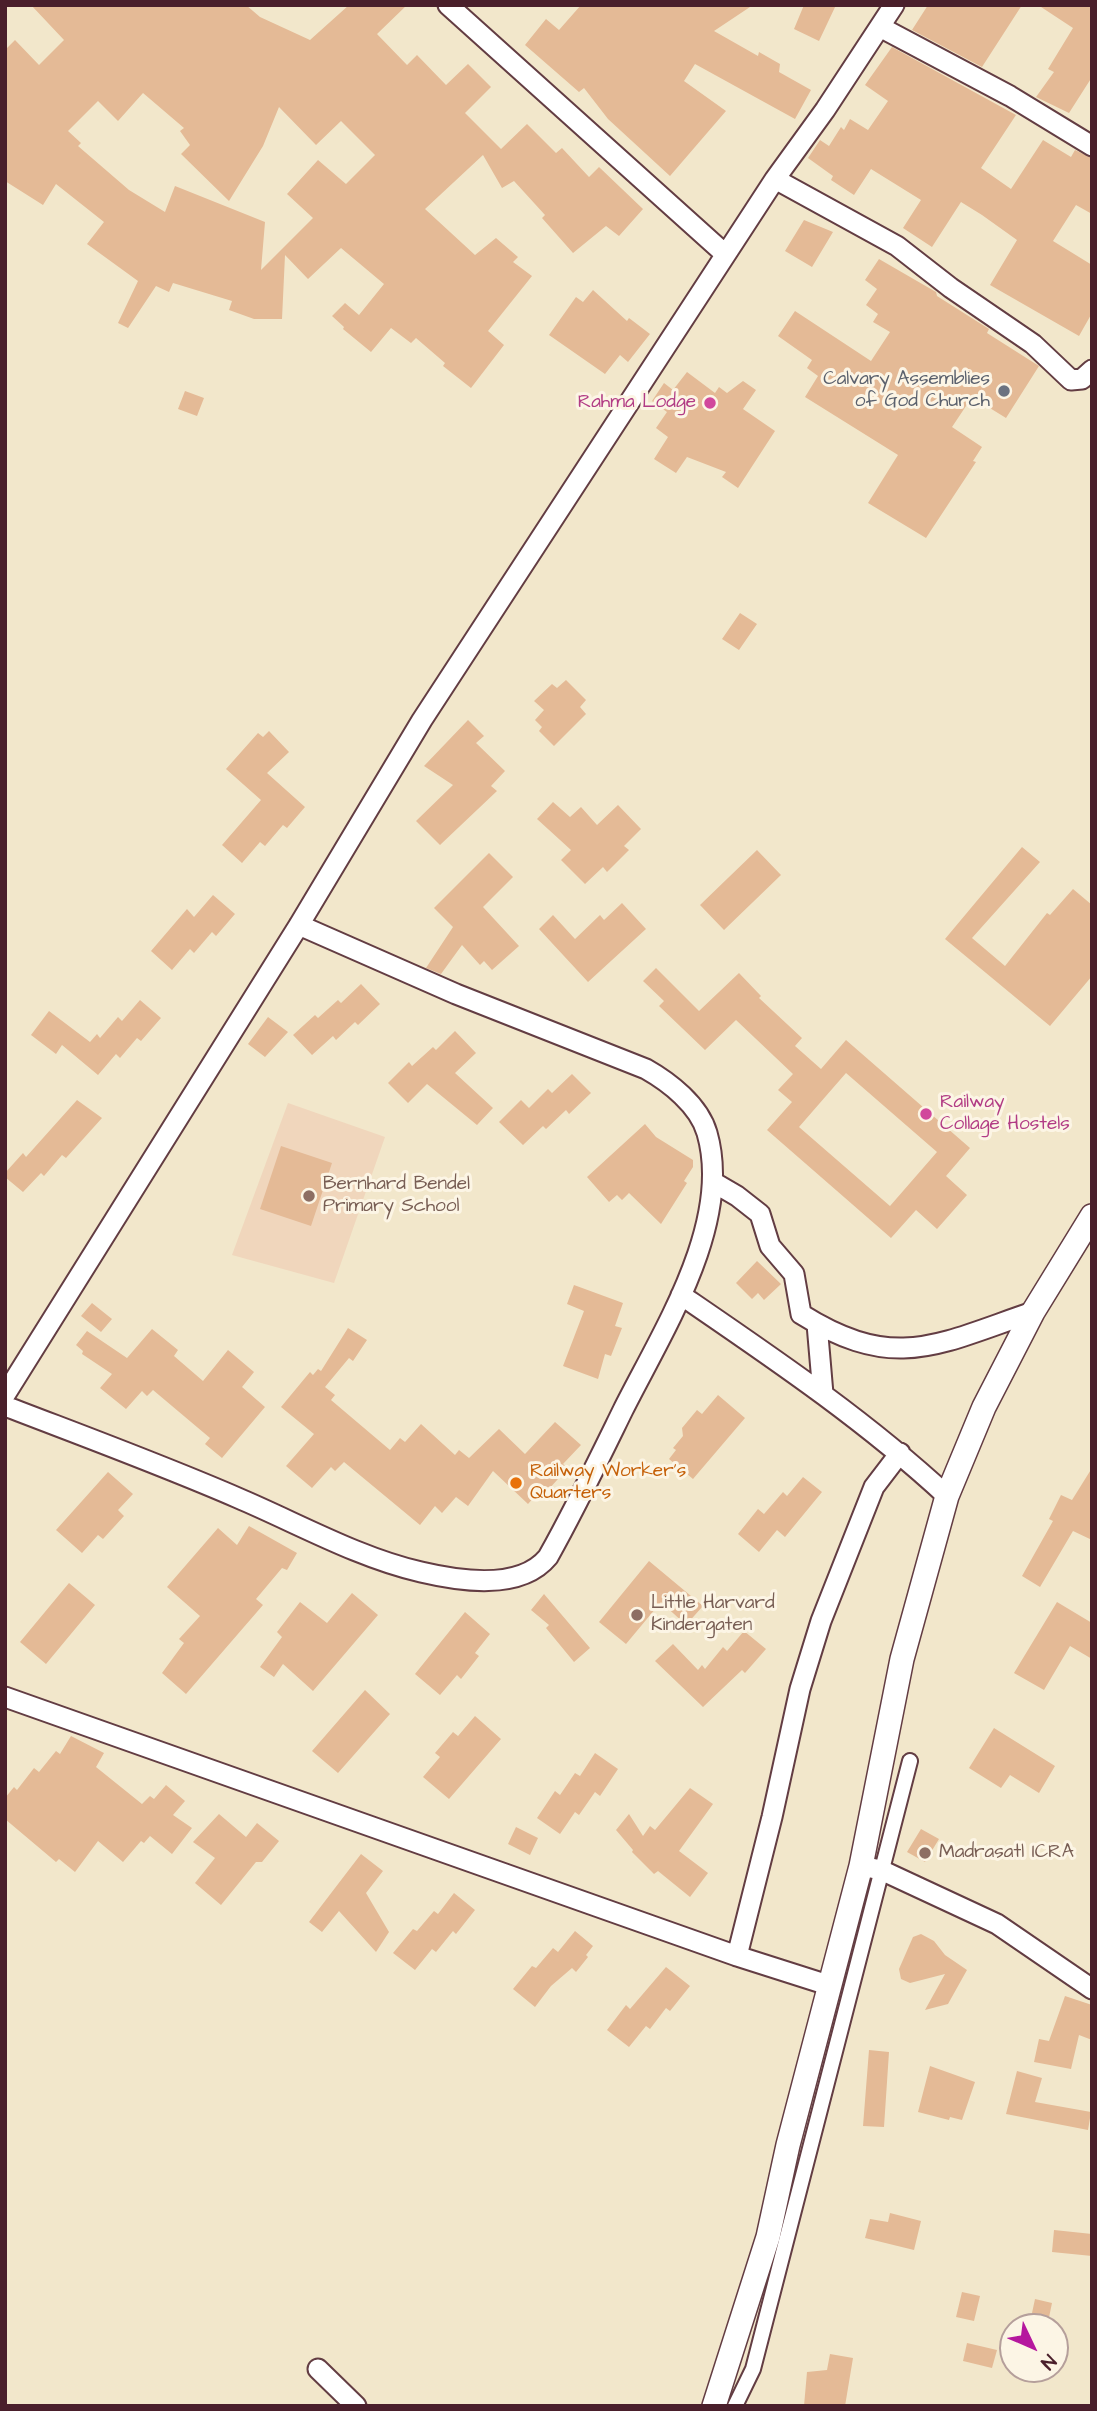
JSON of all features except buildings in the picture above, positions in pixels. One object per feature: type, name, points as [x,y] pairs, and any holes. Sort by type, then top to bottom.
[{"type":"street","points":[[448,5],[726,254]]},
{"type":"street","points":[[5,1395],[299,925],[470,644],[775,178],[894,5]]},
{"type":"street","points":[[880,27],[1010,96],[1092,146]]},
{"type":"street","points":[[775,178],[897,246],[951,288],[1033,344],[1071,380],[1082,379],[1092,370]]},
{"type":"street","points":[[5,1406],[203,1483],[359,1550],[421,1572],[505,1579],[532,1570],[548,1556],[681,1295],[701,1241],[713,1182],[706,1131],[696,1112],[664,1079],[626,1060],[606,1055],[456,994],[299,925]]},
{"type":"street","points":[[713,1182],[760,1214],[770,1246],[794,1274],[801,1314],[834,1334],[873,1346],[912,1350],[1033,1312]]},
{"type":"street","points":[[735,2406],[753,2369],[871,1868],[902,1659],[947,1496],[984,1407],[1033,1312],[1092,1216]]},
{"type":"street","points":[[681,1295],[823,1394],[900,1452],[947,1496]]},
{"type":"street","points":[[817,1324],[823,1394]]},
{"type":"street","points":[[737,1956],[800,1689],[821,1621],[874,1487],[900,1452]]},
{"type":"street","points":[[5,1697],[737,1956],[828,1985]]},
{"type":"street","points":[[714,2406],[768,2237],[828,1985],[910,1761]]},
{"type":"street","points":[[871,1868],[997,1924],[1092,1989]]},
{"type":"street","points":[[318,2369],[356,2406]]},
{"type":"shaded area","name":"Bernhard Bendel Primary School","points":[[288,1103],[385,1137],[334,1283],[232,1255]]},
{"type":"place","name":"Calvary Assemblies of God Church","points":[[1004,391]]},
{"type":"place","name":"Rahma Lodge","points":[[710,403]]},
{"type":"place","name":"Railway Collage Hostels","points":[[926,1114]]},
{"type":"place","name":"Bernhard Bendel Primary School","points":[[309,1196]]},
{"type":"place","name":"Railway Worker's Quarters","points":[[516,1483]]},
{"type":"place","name":"Little Harvard Kindergaten","points":[[637,1615]]},
{"type":"place","name":"Madrasatl ICRA","points":[[925,1853]]}]
